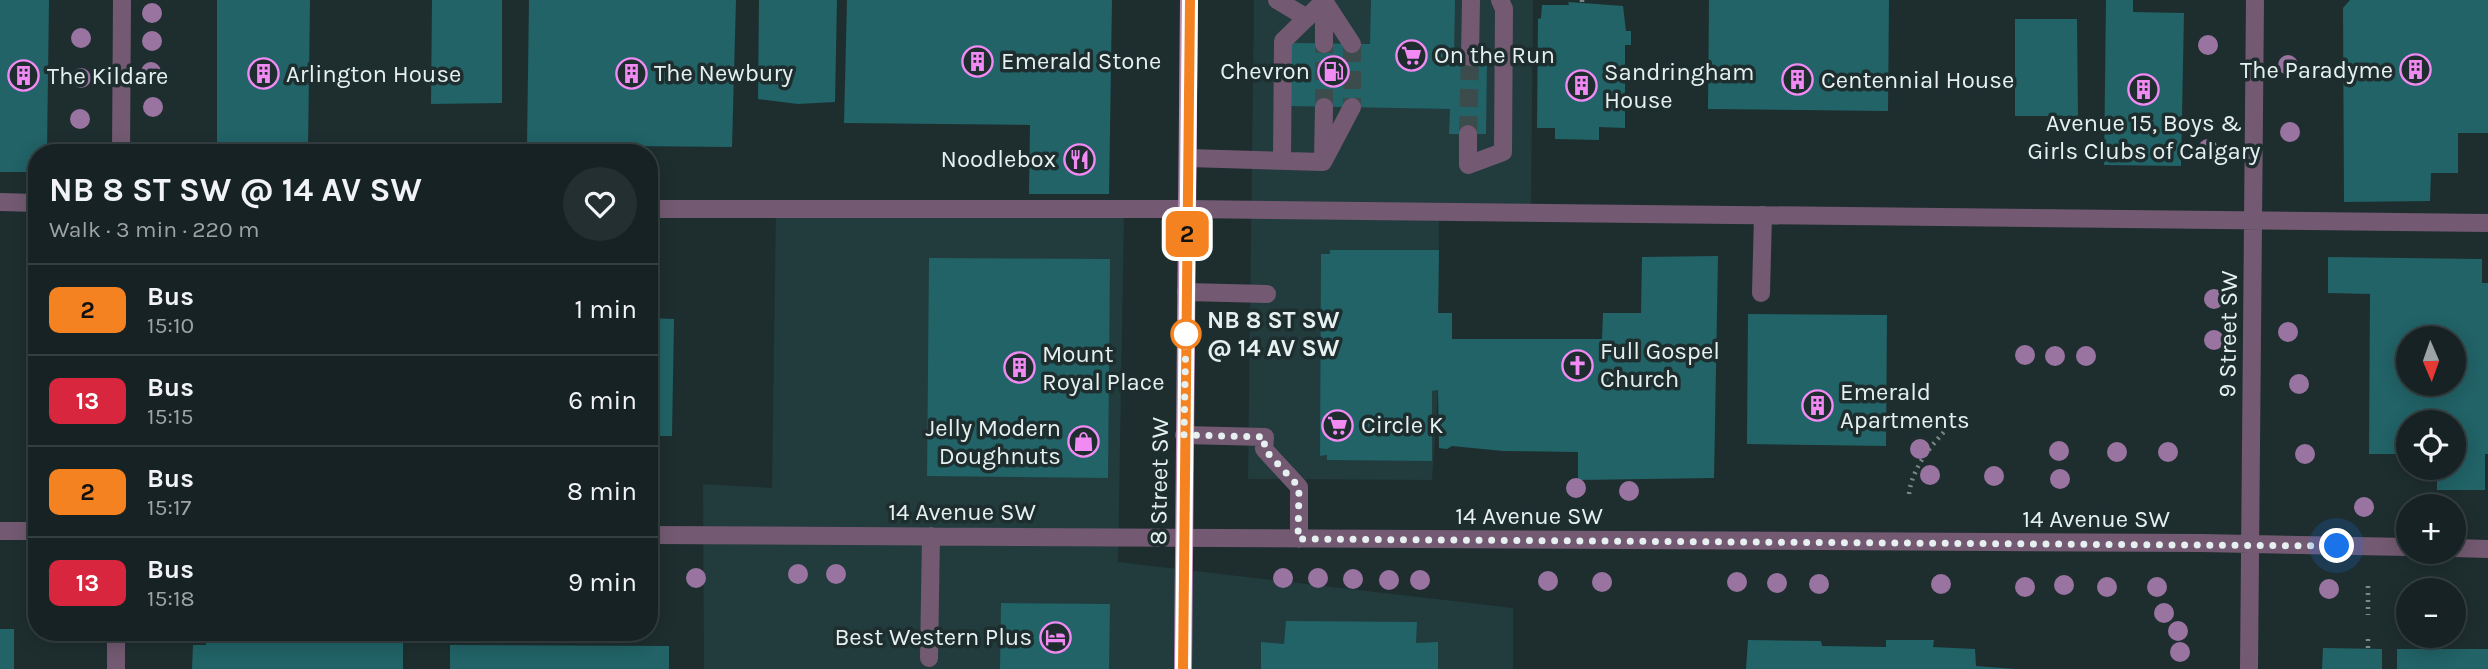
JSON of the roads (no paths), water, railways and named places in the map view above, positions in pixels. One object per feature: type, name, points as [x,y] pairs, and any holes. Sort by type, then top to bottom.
[{"type":"main road","name":"8 Street SW","points":[[1183,669],[1189,0]]},
{"type":"street","points":[[121,144],[122,0]]},
{"type":"street","points":[[1277,0],[1307,18]]},
{"type":"street","points":[[1470,57],[1471,0]]},
{"type":"street","points":[[1468,134],[1468,165],[1503,152],[1504,9],[1500,0]]},
{"type":"street","name":"9 Street SW","points":[[2249,669],[2255,0]]},
{"type":"street","points":[[1282,161],[1283,41],[1325,1]]},
{"type":"street","points":[[1324,44],[1325,1]]},
{"type":"street","points":[[1325,1],[1352,44]]},
{"type":"street","points":[[1323,162],[1324,107]]},
{"type":"street","points":[[1323,162],[1352,107]]},
{"type":"street","points":[[1188,158],[1323,162]]},
{"type":"street","points":[[0,202],[28,203]]},
{"type":"street","points":[[658,209],[1187,209],[2488,223]]},
{"type":"street","points":[[1761,293],[1763,215]]},
{"type":"street","points":[[1186,292],[1267,294]]},
{"type":"street","points":[[1184,435],[1265,437],[1264,449],[1299,487],[1298,539]]},
{"type":"street","points":[[0,531],[28,531]]},
{"type":"street","name":"14 Avenue SW","points":[[658,535],[2396,547]]},
{"type":"street","points":[[929,658],[931,536]]},
{"type":"street","points":[[2466,548],[2488,549]]},
{"type":"street","points":[[116,641],[116,669]]},
{"type":"tunnel","points":[[1324,44],[1324,107]]},
{"type":"tunnel","points":[[1352,44],[1352,107]]},
{"type":"tunnel","points":[[1468,134],[1470,57]]},
{"type":"place","name":"On the Run","points":[[1411,55]]},
{"type":"place","name":"Emerald Stone","points":[[978,61]]},
{"type":"place","name":"The Paradyme","points":[[2416,70]]},
{"type":"place","name":"Chevron","points":[[1333,71]]},
{"type":"place","name":"The Newbury","points":[[631,73]]},
{"type":"place","name":"Arlington House","points":[[263,74]]},
{"type":"place","name":"The Kildare","points":[[24,76]]},
{"type":"place","name":"Centennial House","points":[[1798,80]]},
{"type":"place","name":"Sandringham House","points":[[1581,86]]},
{"type":"place","name":"Avenue 15, Boys & Girls Clubs of Calgary","points":[[2144,89]]},
{"type":"place","name":"Noodlebox","points":[[1079,159]]},
{"type":"place","name":"NB 8 ST SW @ 14 AV SW","points":[[1186,334]]},
{"type":"place","name":"Full Gospel Church","points":[[1577,365]]},
{"type":"place","name":"Mount Royal Place","points":[[1019,368]]},
{"type":"place","name":"Emerald Apartments","points":[[1817,406]]},
{"type":"place","name":"Circle K","points":[[1338,425]]},
{"type":"place","name":"Jelly Modern Doughnuts","points":[[1084,442]]},
{"type":"place","name":"Best Western Plus","points":[[1055,637]]}]
